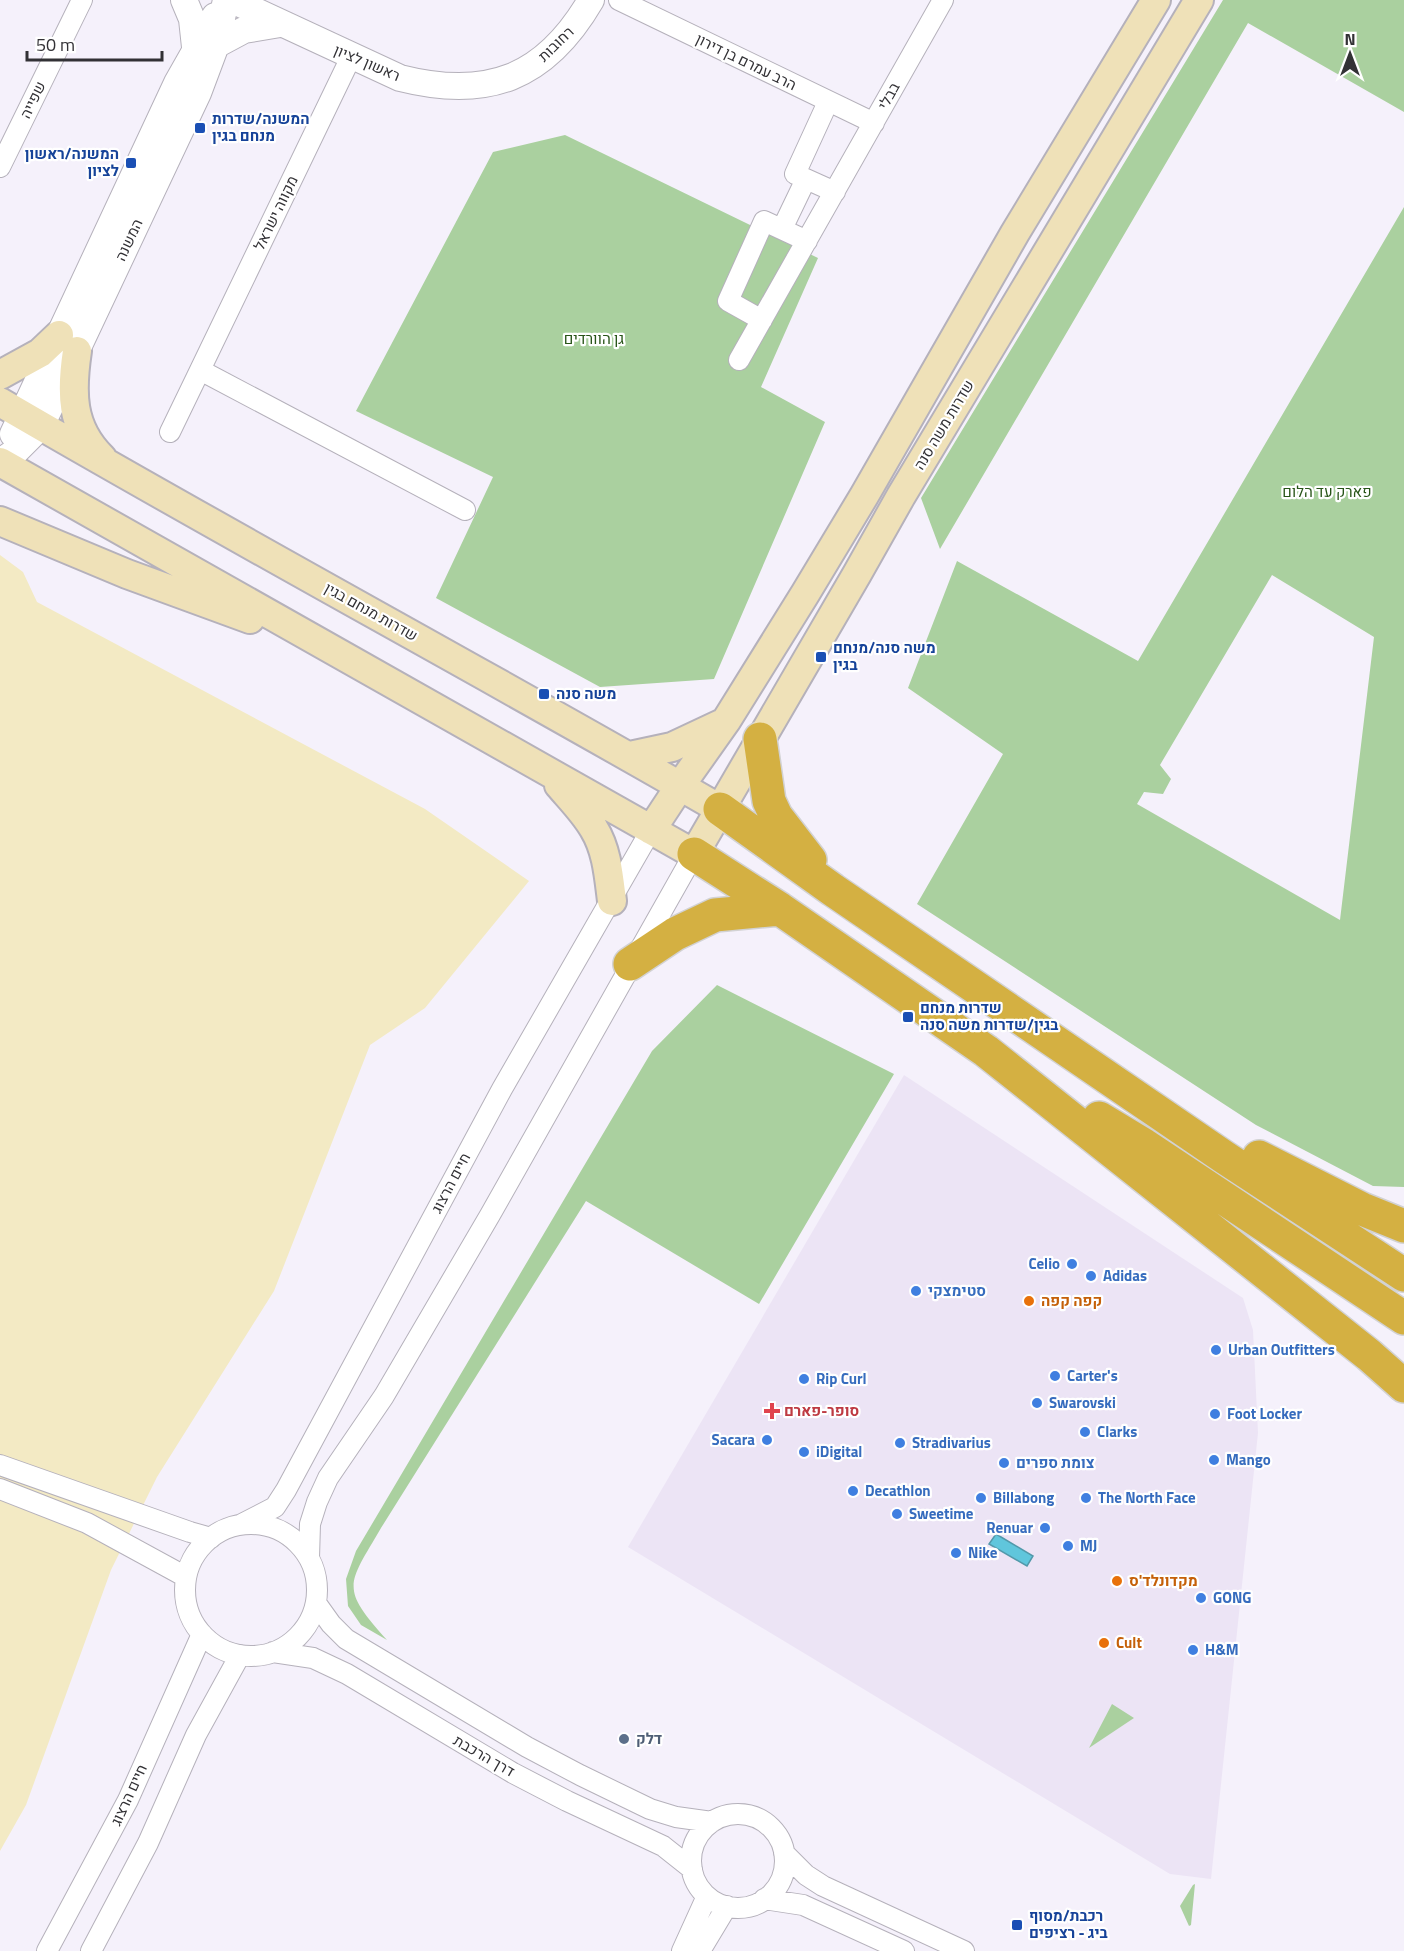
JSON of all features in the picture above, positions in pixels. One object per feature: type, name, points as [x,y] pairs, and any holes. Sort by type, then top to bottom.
[{"type":"highway","points":[[760,739],[769,801],[776,816],[833,890]]},
{"type":"highway","points":[[720,809],[833,890],[1034,1027],[1225,1148],[1404,1275]]},
{"type":"highway","points":[[694,854],[780,909],[986,1051],[1404,1386]]},
{"type":"highway","points":[[630,964],[675,934],[715,915],[780,909]]},
{"type":"highway","points":[[986,1051],[1144,1144],[1404,1318]]},
{"type":"highway","points":[[1225,1148],[1281,1170],[1362,1209],[1404,1226]]},
{"type":"main road","points":[[651,830],[726,722],[864,496],[1015,233],[1156,0]]},
{"type":"main road","name":"שדרות משה סנה","points":[[694,854],[901,496],[1199,0]]},
{"type":"main road","points":[[0,375],[40,353],[68,343],[75,410],[89,440],[112,467]]},
{"type":"main road","name":"שדרות מנחם בגין","points":[[21,414],[630,756],[720,809]]},
{"type":"main road","points":[[0,462],[694,854]]},
{"type":"main road","points":[[0,521],[146,582],[320,644]]},
{"type":"main road","points":[[630,756],[672,747],[726,722]]},
{"type":"main road","points":[[549,772],[594,828],[600,839],[612,901]]},
{"type":"street","name":"שפייה","points":[[0,167],[82,0]]},
{"type":"street","points":[[184,0],[206,46],[244,30],[280,24]]},
{"type":"street","name":"המשנה","points":[[0,462],[16,451],[21,414],[68,343],[226,0]]},
{"type":"street","name":"ראשון לציון","points":[[232,0],[400,78],[450,87],[477,86],[511,78]]},
{"type":"street","name":"רחובות","points":[[511,78],[533,66],[557,46],[580,20],[591,0]]},
{"type":"street","name":"הרב עמרם בן דירון","points":[[619,0],[874,123]]},
{"type":"street","name":"בבלי","points":[[740,360],[943,0]]},
{"type":"street","name":"מקווה ישראל","points":[[170,432],[351,57]]},
{"type":"street","points":[[828,102],[795,174],[835,192]]},
{"type":"street","points":[[782,230],[806,179]]},
{"type":"street","points":[[762,320],[728,301],[764,221],[807,241]]},
{"type":"street","points":[[200,370],[465,510]]},
{"type":"street","name":"חיים הרצוג","points":[[242,1524],[275,1507],[502,1089],[651,830]]},
{"type":"street","points":[[309,1558],[310,1524],[328,1478],[390,1386],[490,1215],[694,854]]},
{"type":"street","points":[[0,1465],[211,1538]]},
{"type":"street","points":[[0,1488],[87,1523],[186,1577]]},
{"type":"street","points":[[242,1524],[262,1524],[281,1530],[297,1542],[309,1558],[318,1587],[316,1603],[308,1624],[293,1641],[273,1652],[257,1656],[240,1655],[220,1648],[202,1634],[191,1617],[185,1598],[186,1577],[193,1558],[205,1542],[222,1530],[242,1524]]},
{"type":"street","name":"דרך הרכבת","points":[[316,1603],[331,1624],[346,1639],[527,1747],[650,1809],[676,1817],[712,1822]]},
{"type":"street","name":"חיים הרצוג","points":[[47,1951],[128,1800],[202,1634]]},
{"type":"street","name":"דרך הרכבת","points":[[273,1652],[313,1658],[347,1674],[513,1773],[663,1846],[692,1869]]},
{"type":"street","points":[[91,1951],[148,1843],[196,1735],[240,1655]]},
{"type":"street","points":[[732,1814],[752,1816],[770,1827],[777,1835],[784,1853],[781,1879],[774,1890],[753,1905],[727,1906],[707,1896],[700,1888],[692,1869],[691,1856],[702,1830],[712,1822],[732,1814]]},
{"type":"street","points":[[784,1853],[806,1875],[823,1886],[964,1951]]},
{"type":"street","points":[[682,1951],[707,1896]]},
{"type":"street","points":[[764,1899],[803,1905],[904,1951]]},
{"type":"street","points":[[700,1951],[727,1906]]},
{"type":"shaded area","points":[[904,1075],[1243,1298],[1253,1330],[1258,1433],[1211,1879],[1170,1874],[628,1547]]},
{"type":"green space","points":[[1223,0],[1404,0],[1404,112],[1248,23],[940,549],[921,498]]},
{"type":"green space","name":"גן הוורדים","points":[[565,135],[818,258],[761,387],[825,422],[714,679],[600,687],[436,598],[493,477],[356,411],[493,152]]},
{"type":"green space","name":"פארק עד הלום","points":[[1404,207],[1404,1187],[1373,1186],[1256,1125],[917,904],[1003,754],[908,688],[957,561],[1138,661]],"holes":[[[1272,575],[1374,637],[1340,920],[1137,804],[1144,792],[1163,794],[1171,779],[1160,765]]]},
{"type":"green space","points":[[717,985],[894,1074],[759,1304],[586,1201],[361,1562],[354,1586],[355,1596],[361,1608],[387,1640],[361,1625],[348,1606],[346,1579],[356,1551],[652,1051]]},
{"type":"green space","points":[[1112,1704],[1134,1718],[1089,1748]]},
{"type":"green space","points":[[1195,1884],[1191,1925],[1189,1926],[1180,1906]]},
{"type":"sand","points":[[0,555],[23,572],[37,602],[425,809],[529,881],[425,1008],[370,1045],[274,1291],[157,1477],[111,1570],[26,1805],[0,1851]]},
{"type":"water","points":[[996,1534],[1033,1556],[1027,1566],[989,1544]]},
{"type":"place","name":"המשנה/שדרות מנחם בגין","points":[[200,128]]},
{"type":"place","name":"המשנה/ראשון לציון","points":[[131,163]]},
{"type":"place","name":"משה סנה/מנחם בגין","points":[[821,657]]},
{"type":"place","name":"משה סנה","points":[[544,694]]},
{"type":"place","name":"שדרות מנחם בגין/שדרות משה סנה","points":[[908,1017]]},
{"type":"place","name":"Celio","points":[[1072,1264]]},
{"type":"place","name":"Adidas","points":[[1091,1276]]},
{"type":"place","name":"סטימצקי","points":[[916,1291]]},
{"type":"place","name":"קפה קפה","points":[[1029,1301]]},
{"type":"place","name":"Urban Outfitters","points":[[1216,1350]]},
{"type":"place","name":"Carter's","points":[[1055,1376]]},
{"type":"place","name":"Rip Curl","points":[[804,1379]]},
{"type":"place","name":"Swarovski","points":[[1037,1403]]},
{"type":"place","name":"סופר-פארם","points":[[772,1411]]},
{"type":"place","name":"Foot Locker","points":[[1215,1414]]},
{"type":"place","name":"Clarks","points":[[1085,1432]]},
{"type":"place","name":"Sacara","points":[[767,1440]]},
{"type":"place","name":"Stradivarius","points":[[900,1443]]},
{"type":"place","name":"iDigital","points":[[804,1452]]},
{"type":"place","name":"Mango","points":[[1214,1460]]},
{"type":"place","name":"צומת ספרים","points":[[1004,1463]]},
{"type":"place","name":"Decathlon","points":[[853,1491]]},
{"type":"place","name":"Billabong","points":[[981,1498]]},
{"type":"place","name":"The North Face","points":[[1086,1498]]},
{"type":"place","name":"Sweetime","points":[[897,1514]]},
{"type":"place","name":"Renuar","points":[[1045,1528]]},
{"type":"place","name":"MJ","points":[[1068,1546]]},
{"type":"place","name":"Nike","points":[[956,1553]]},
{"type":"place","name":"מקדונלד'ס","points":[[1117,1581]]},
{"type":"place","name":"GONG","points":[[1201,1598]]},
{"type":"place","name":"Cult","points":[[1104,1643]]},
{"type":"place","name":"H&M","points":[[1193,1650]]},
{"type":"place","name":"דלק","points":[[624,1739]]},
{"type":"place","name":"רכבת/מסוף ביג - רציפים","points":[[1017,1925]]}]
